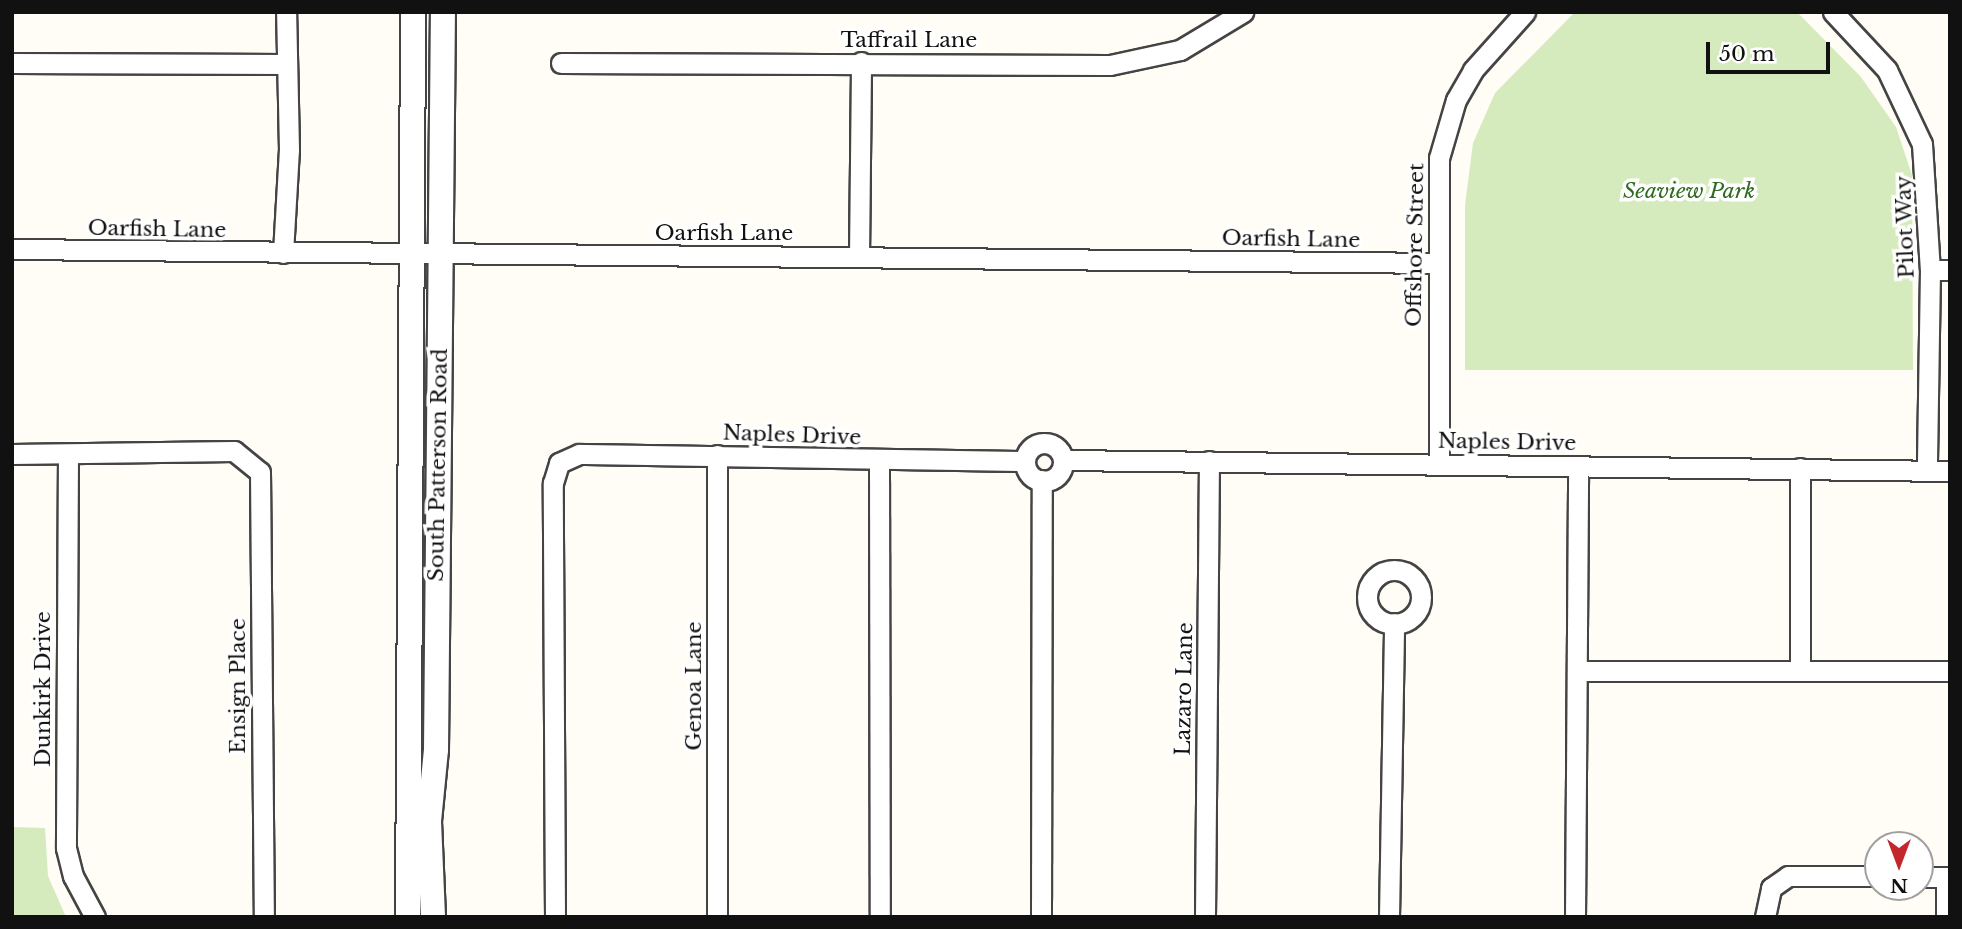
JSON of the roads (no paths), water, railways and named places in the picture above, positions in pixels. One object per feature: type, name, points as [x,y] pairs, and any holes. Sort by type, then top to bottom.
[{"type":"street","points":[[283,253],[289,150],[285,64],[286,12]]},
{"type":"street","name":"South Patterson Road","points":[[408,917],[413,12]]},
{"type":"street","name":"South Patterson Road","points":[[433,917],[429,821],[436,750],[443,12]]},
{"type":"street","name":"Taffrail Lane","points":[[561,63],[1110,65],[1180,50],[1243,12]]},
{"type":"street","name":"Offshore Street","points":[[1439,463],[1436,184],[1446,128],[1473,70],[1525,12]]},
{"type":"street","name":"Pilot Way","points":[[1833,12],[1887,70],[1913,115],[1927,173],[1930,270],[1927,471]]},
{"type":"street","points":[[859,257],[861,62]]},
{"type":"street","points":[[12,63],[285,64]]},
{"type":"street","name":"Oarfish Lane","points":[[12,249],[411,257],[859,257],[1436,263]]},
{"type":"street","points":[[1930,270],[1950,270]]},
{"type":"street","points":[[1041,443],[1058,449],[1063,460],[1055,477],[1042,480],[1028,472],[1025,461],[1041,443]]},
{"type":"street","name":"Ensign Place","points":[[68,454],[234,451],[249,459],[263,485],[264,917]]},
{"type":"street","points":[[12,454],[68,454]]},
{"type":"street","name":"Dunkirk Drive","points":[[68,454],[65,848],[73,876],[95,917]]},
{"type":"street","name":"Naples Drive","points":[[555,917],[553,483],[559,463],[579,454],[717,455],[879,461],[1025,461]]},
{"type":"street","name":"Genoa Lane","points":[[717,455],[717,917]]},
{"type":"street","name":"Naples Drive","points":[[1063,460],[1950,471]]},
{"type":"street","points":[[879,461],[880,917]]},
{"type":"street","name":"Lazaro Lane","points":[[1205,917],[1209,461]]},
{"type":"street","points":[[1575,917],[1578,466]]},
{"type":"street","points":[[1800,468],[1800,671]]},
{"type":"street","points":[[1041,917],[1042,480]]},
{"type":"street","points":[[1389,917],[1394,624]]},
{"type":"street","points":[[1577,671],[1950,671]]},
{"type":"street","points":[[1765,917],[1771,888],[1788,876],[1864,876]]},
{"type":"street","points":[[1946,917],[1948,877]]},
{"type":"park label","name":"Seaview Park","points":[[1689,191]]}]
